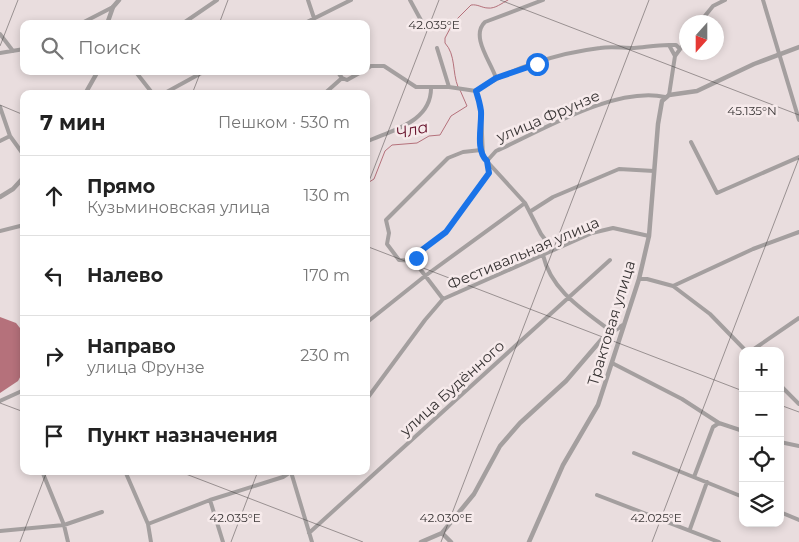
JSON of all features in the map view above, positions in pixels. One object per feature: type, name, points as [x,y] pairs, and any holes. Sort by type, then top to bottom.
[{"type":"street","points":[[108,20],[113,7],[119,0]]},
{"type":"street","points":[[188,20],[217,0]]},
{"type":"street","points":[[308,0],[315,19],[351,0]]},
{"type":"street","points":[[410,0],[423,24]]},
{"type":"street","points":[[496,78],[479,36],[481,26],[485,22],[543,0]]},
{"type":"street","points":[[706,15],[713,6],[725,0]]},
{"type":"street","points":[[764,0],[799,120]]},
{"type":"street","points":[[88,20],[113,7]]},
{"type":"street","points":[[0,34],[13,51]]},
{"type":"street","points":[[669,44],[675,56]]},
{"type":"street","points":[[370,67],[384,66],[416,88],[449,87],[476,91],[496,78],[554,58],[598,48],[618,46],[632,48],[669,44],[676,45],[679,48]]},
{"type":"street","name":"улица Фрунзе","points":[[414,261],[422,250],[446,232],[473,196],[489,173],[487,161],[496,151],[584,112],[632,97],[667,96],[697,91],[780,53],[799,47]]},
{"type":"street","points":[[437,48],[449,87]]},
{"type":"street","points":[[0,53],[20,50]]},
{"type":"street","points":[[667,96],[675,56],[679,50]]},
{"type":"street","points":[[87,90],[96,75]]},
{"type":"street","points":[[138,75],[150,90]]},
{"type":"street","points":[[170,90],[198,75]]},
{"type":"street","points":[[340,75],[347,80],[356,75]]},
{"type":"street","points":[[328,90],[342,78]]},
{"type":"street","points":[[370,140],[408,124],[418,117],[428,106],[430,87]]},
{"type":"street","points":[[476,91],[481,110],[481,150],[483,157],[525,203],[531,211],[541,234],[553,250]]},
{"type":"street","name":"Трактовая улица","points":[[529,542],[563,465],[592,419],[639,279],[648,236],[658,124],[667,96]]},
{"type":"street","points":[[0,107],[10,136],[20,150]]},
{"type":"street","points":[[0,141],[10,136]]},
{"type":"street","points":[[691,142],[717,193],[799,157]]},
{"type":"street","points":[[443,300],[414,261],[399,260],[391,251],[387,244],[389,233],[386,220],[448,158],[463,152],[481,150]]},
{"type":"street","points":[[531,211],[553,197],[619,169],[654,171]]},
{"type":"street","points":[[0,197],[13,189],[20,181]]},
{"type":"street","points":[[370,320],[425,276],[525,203]]},
{"type":"street","points":[[0,231],[20,226]]},
{"type":"street","name":"Фестивальная улица","points":[[370,395],[425,320],[443,300],[592,233],[613,228],[648,236]]},
{"type":"street","points":[[673,286],[753,248],[799,232]]},
{"type":"street","points":[[543,255],[551,277],[568,298],[612,332]]},
{"type":"street","name":"улица Будённого","points":[[309,533],[610,260]]},
{"type":"street","points":[[639,279],[647,278],[673,286],[710,314],[742,347]]},
{"type":"street","points":[[757,347],[799,318]]},
{"type":"street","points":[[421,542],[442,533],[474,494],[500,446],[520,423],[566,381],[602,339],[623,325]]},
{"type":"street","points":[[612,363],[682,399],[719,422],[739,430]]},
{"type":"street","points":[[784,389],[799,404]]},
{"type":"street","points":[[0,400],[20,392]]},
{"type":"street","points":[[694,476],[713,427],[719,422]]},
{"type":"street","points":[[784,443],[799,446]]},
{"type":"street","points":[[634,454],[694,476],[739,495]]},
{"type":"street","points":[[44,475],[64,525],[68,542]]},
{"type":"street","points":[[127,475],[148,524],[151,542]]},
{"type":"street","points":[[148,524],[210,500],[255,487],[284,475]]},
{"type":"street","points":[[292,475],[312,542]]},
{"type":"street","points":[[690,530],[707,482]]},
{"type":"street","points":[[597,495],[719,542]]},
{"type":"street","points":[[210,500],[223,542]]},
{"type":"street","points":[[0,531],[64,525],[102,512]]},
{"type":"street","points":[[784,514],[799,520]]},
{"type":"street","points":[[442,533],[451,542]]},
{"type":"shaded area","points":[[0,317],[16,323],[20,328],[20,377],[18,381],[0,393]]},
{"type":"waterway","name":"Чла","points":[[458,87],[451,53],[445,43],[445,38],[453,23],[471,5],[491,8],[508,0]]},
{"type":"waterway","name":"Чла","points":[[370,182],[374,179],[385,151],[392,145],[417,143],[429,136],[440,135],[451,116],[467,106],[460,90]]},
{"type":"route","points":[[416,258],[422,250],[446,232],[489,173],[487,161],[483,157],[481,150],[481,110],[476,91],[496,78],[537,64]]}]
